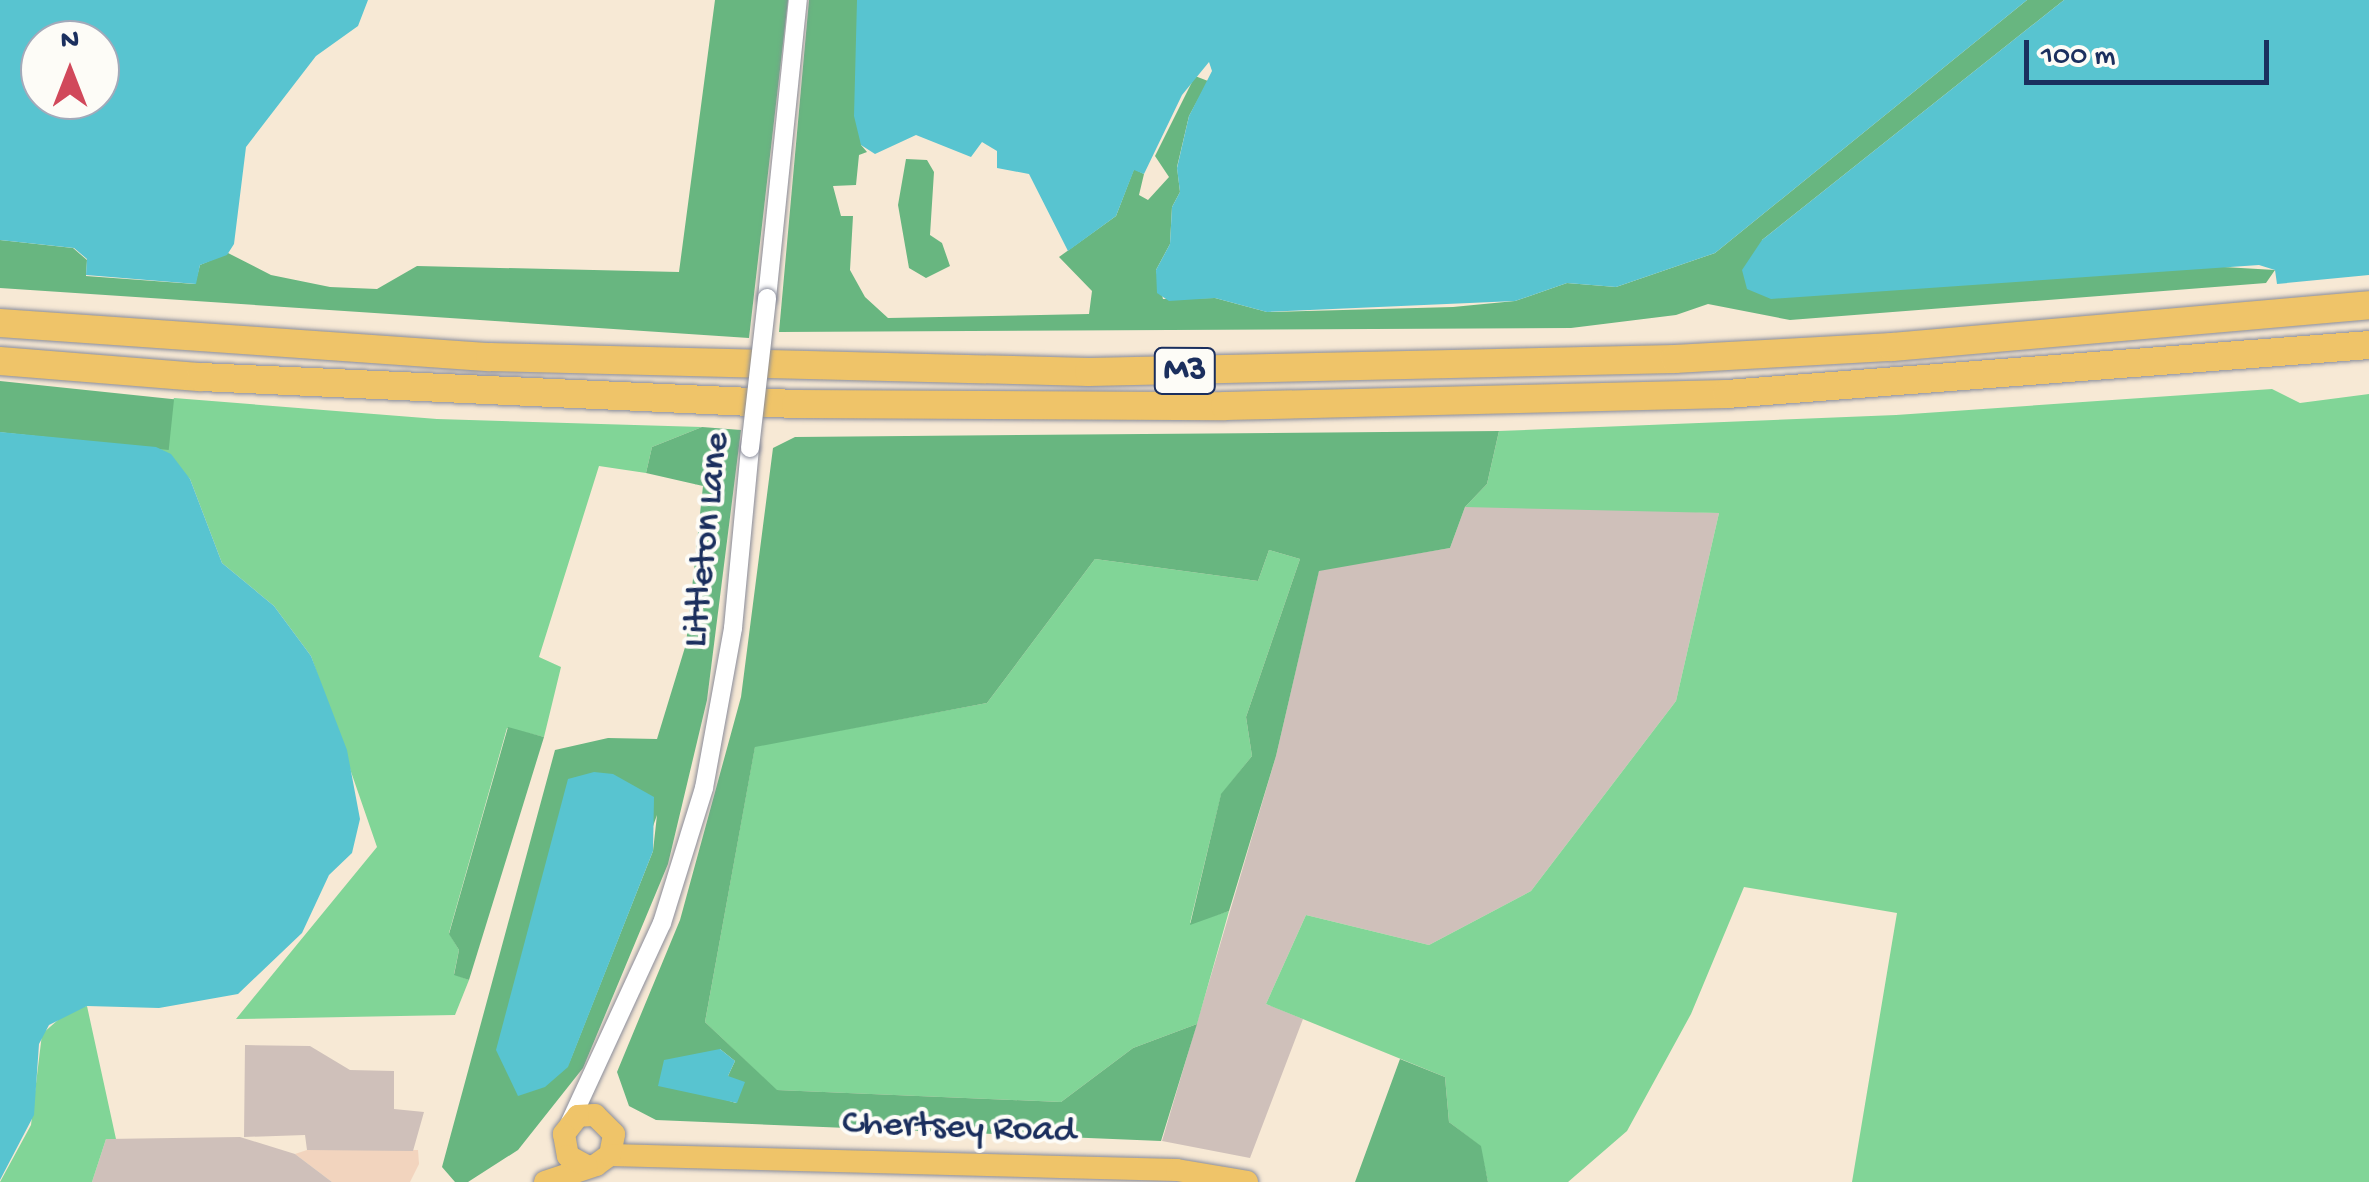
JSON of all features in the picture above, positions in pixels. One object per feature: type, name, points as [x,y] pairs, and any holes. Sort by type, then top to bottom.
[{"type":"highway","name":"M3","points":[[0,323],[490,356],[1089,372],[1734,356],[2369,305]]},
{"type":"highway","name":"M3","points":[[0,361],[220,378],[796,404],[1206,406],[1726,394],[2369,345]]},
{"type":"main road","points":[[532,1182],[567,1132],[586,1114],[609,1136],[587,1166],[545,1182]]},
{"type":"main road","points":[[567,1132],[568,1156],[587,1166]]},
{"type":"main road","name":"Chertsey Road","points":[[609,1136],[668,1152],[1178,1170],[1247,1182]]},
{"type":"street","name":"Littleton Lane","points":[[567,1132],[601,1067],[662,924],[704,788],[733,628],[798,0]]},
{"type":"street","points":[[601,1067],[609,1136]]},
{"type":"shaded area","points":[[1553,506],[1719,513],[1676,701],[1531,891],[1429,945],[1306,915],[1266,1004],[1303,1019],[1250,1158],[1162,1141],[1276,756],[1319,570],[1450,548],[1465,507]]},
{"type":"shaded area","points":[[245,1045],[310,1046],[350,1070],[394,1071],[394,1109],[424,1112],[413,1151],[307,1150],[305,1135],[244,1137]]},
{"type":"shaded area","points":[[240,1137],[295,1154],[332,1182],[92,1182],[106,1139]]},
{"type":"shaded area","points":[[307,1150],[418,1150],[419,1164],[410,1182],[332,1182],[295,1154]]},
{"type":"green space","points":[[715,0],[788,0],[749,338],[0,288],[0,240],[73,248],[87,260],[86,276],[195,284],[200,265],[228,253],[271,275],[330,287],[377,289],[417,266],[679,272]]},
{"type":"green space","points":[[809,0],[858,0],[861,145],[867,152],[859,155],[856,185],[833,186],[841,216],[853,216],[850,270],[865,297],[888,318],[1089,314],[1092,291],[1059,257],[1116,216],[1134,169],[1144,174],[1139,195],[1148,200],[1169,177],[1155,156],[1195,76],[1208,81],[1189,116],[1177,167],[1180,192],[1172,207],[1170,244],[1156,270],[1163,299],[1215,298],[1267,312],[1453,307],[1515,301],[1567,283],[1616,287],[1715,253],[2027,0],[2064,0],[1762,240],[2275,270],[2266,283],[1790,320],[1708,304],[1676,315],[1571,328],[779,332]]},
{"type":"green space","points":[[906,159],[927,160],[934,172],[930,235],[942,243],[950,266],[926,278],[909,268],[898,205]]},
{"type":"green space","points":[[0,381],[174,399],[169,450],[0,432]]},
{"type":"green space","points":[[2272,389],[2300,403],[2369,394],[2369,1182],[1852,1182],[1897,913],[1744,887],[1691,1014],[1627,1131],[1568,1182],[1488,1182],[1480,1146],[1449,1122],[1445,1077],[1266,1004],[1306,915],[1429,945],[1531,891],[1676,701],[1719,513],[1465,507],[1487,484],[1499,431],[1896,415]]},
{"type":"green space","points":[[174,398],[437,419],[702,427],[652,447],[646,473],[599,466],[539,657],[561,667],[544,737],[507,728],[449,933],[459,950],[454,974],[469,980],[455,1015],[236,1019],[377,847],[311,656],[274,606],[222,563],[190,479],[156,447]]},
{"type":"green space","points":[[702,427],[741,430],[707,700],[668,864],[583,1068],[518,1150],[468,1182],[455,1182],[442,1167],[555,750],[608,738],[657,739],[686,644],[703,486],[646,473],[652,447]],"holes":[[[657,815],[653,851],[568,1066]]]},
{"type":"green space","points":[[1499,431],[1487,484],[1465,507],[1450,548],[1319,571],[1276,756],[1229,911],[1190,925],[1221,794],[1252,756],[1246,717],[1300,559],[1269,550],[1258,581],[1095,559],[987,703],[755,747],[705,1022],[777,1090],[1061,1102],[1133,1048],[1197,1024],[1161,1141],[656,1120],[629,1106],[617,1072],[680,920],[741,697],[773,448],[795,437]],"holes":[[[720,1049],[735,1061],[728,1076],[736,1103],[723,1099]]]},
{"type":"green space","points":[[1269,550],[1300,559],[1246,717],[1252,756],[1221,795],[1190,923],[1229,911],[1197,1024],[1133,1048],[1061,1102],[776,1090],[705,1022],[755,746],[987,703],[1095,559],[1258,581]]},
{"type":"green space","points":[[508,727],[544,737],[469,980],[454,975],[459,950],[449,934]]},
{"type":"green space","points":[[87,1006],[116,1139],[106,1139],[92,1182],[0,1182],[31,1125],[42,1034],[67,1012]]},
{"type":"green space","points":[[1400,1059],[1445,1077],[1449,1122],[1481,1146],[1488,1182],[1355,1182]]},
{"type":"water","points":[[0,0],[368,0],[358,26],[316,56],[246,147],[234,244],[227,255],[200,265],[196,284],[86,275],[87,259],[74,248],[0,240]]},
{"type":"water","points":[[857,0],[2027,0],[1715,253],[1616,287],[1567,283],[1515,301],[1267,312],[1215,298],[1169,301],[1157,293],[1156,270],[1170,244],[1172,207],[1180,192],[1177,168],[1189,116],[1212,71],[1209,62],[1182,95],[1144,174],[1134,170],[1116,216],[1068,251],[1029,174],[997,168],[997,151],[982,142],[971,157],[916,135],[875,154],[861,145],[854,116]]},
{"type":"water","points":[[2064,0],[2369,0],[2369,275],[2277,284],[2275,270],[2259,265],[1771,299],[1747,289],[1742,270],[1762,240]]},
{"type":"water","points":[[0,432],[156,447],[171,454],[190,479],[222,563],[274,606],[311,656],[347,750],[360,819],[352,853],[329,875],[302,933],[238,994],[159,1008],[87,1006],[49,1025],[39,1044],[34,1115],[0,1180]]},
{"type":"water","points":[[594,772],[613,774],[654,797],[653,851],[568,1067],[545,1087],[518,1096],[496,1050],[568,779]]},
{"type":"water","points":[[720,1049],[735,1061],[728,1076],[745,1082],[737,1103],[658,1086],[664,1060]]}]
